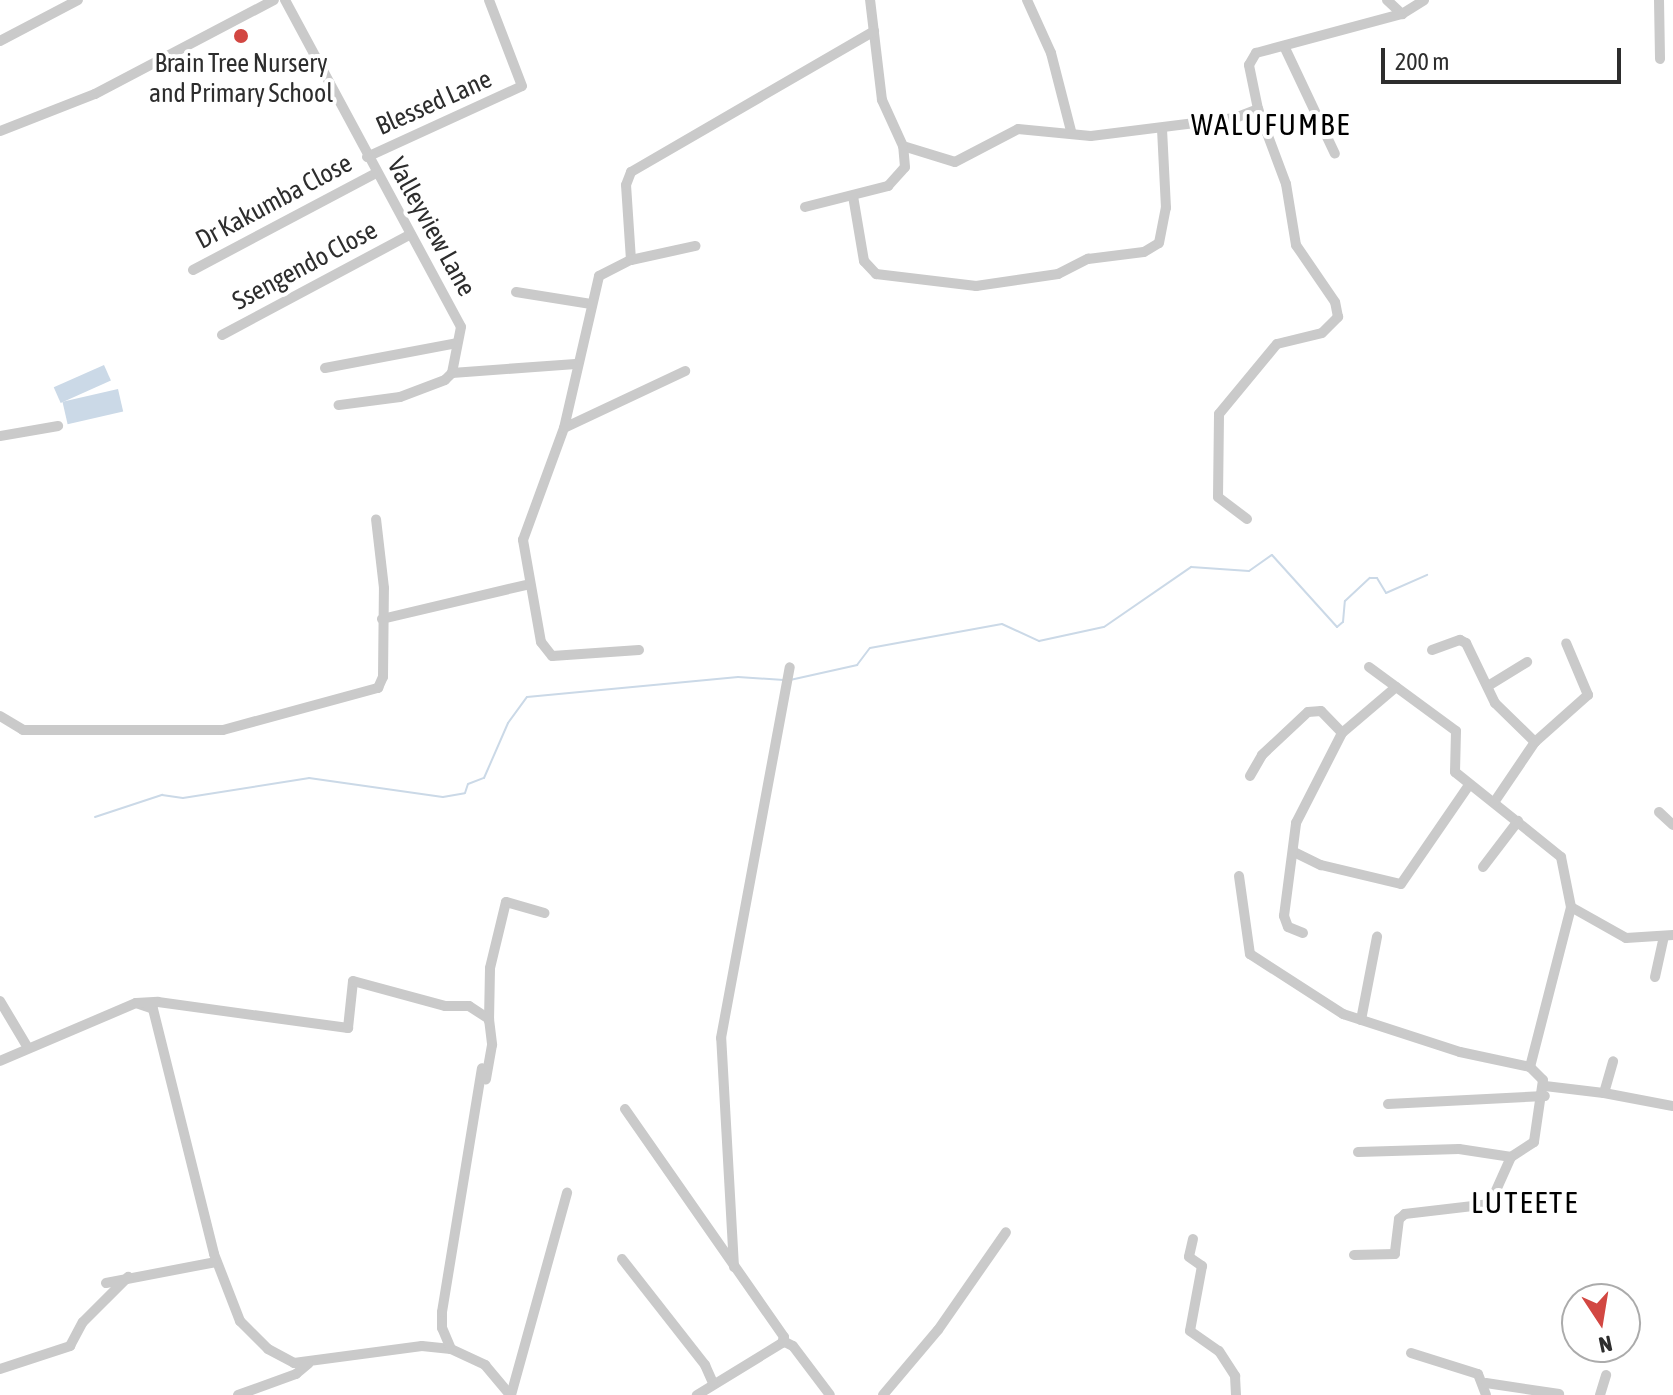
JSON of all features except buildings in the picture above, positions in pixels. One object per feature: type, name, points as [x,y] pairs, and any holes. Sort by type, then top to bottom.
[{"type":"street","points":[[49,0],[56,12]]},
{"type":"street","points":[[0,41],[78,0]]},
{"type":"street","points":[[0,131],[95,94],[274,0]]},
{"type":"street","name":"Valleyview Lane","points":[[285,0],[461,327],[452,373]]},
{"type":"street","name":"Blessed Lane","points":[[367,157],[522,86],[489,0]]},
{"type":"street","points":[[805,207],[853,196],[896,181],[905,167],[903,146],[884,109],[870,0]]},
{"type":"street","points":[[1027,0],[1051,53],[1071,131]]},
{"type":"street","points":[[1387,0],[1402,14]]},
{"type":"street","points":[[1247,519],[1218,497],[1219,414],[1277,344],[1322,333],[1338,317],[1335,302],[1293,238],[1286,184],[1258,109],[1250,59],[1284,46],[1402,14],[1424,0]]},
{"type":"street","points":[[1659,0],[1660,59]]},
{"type":"street","points":[[631,260],[626,185],[631,172],[874,31]]},
{"type":"street","points":[[1284,46],[1335,154]]},
{"type":"street","points":[[903,146],[955,162],[1012,130],[1071,131],[1091,136],[1213,123],[1258,109]]},
{"type":"street","points":[[853,196],[864,261],[876,274],[976,286],[1058,274],[1088,259],[1144,252],[1159,243],[1166,208],[1162,129]]},
{"type":"street","name":"Dr Kakumba Close","points":[[193,270],[376,173]]},
{"type":"street","name":"Ssengendo Close","points":[[222,335],[409,235]]},
{"type":"street","points":[[639,650],[552,656],[541,642],[523,540],[564,428],[576,364],[602,272],[631,260],[695,246]]},
{"type":"street","points":[[516,292],[591,304]]},
{"type":"street","points":[[325,368],[457,343]]},
{"type":"street","points":[[339,405],[400,397],[441,383],[452,373],[576,364]]},
{"type":"street","points":[[564,428],[685,371]]},
{"type":"street","points":[[0,436],[58,426]]},
{"type":"street","points":[[0,716],[23,730],[63,726],[223,730],[378,688],[383,677],[376,519]]},
{"type":"street","points":[[382,619],[530,584]]},
{"type":"street","points":[[1432,650],[1463,641],[1495,703],[1535,742]]},
{"type":"street","points":[[1495,801],[1535,742],[1590,692],[1566,643]]},
{"type":"street","points":[[1488,686],[1527,662]]},
{"type":"street","points":[[734,1267],[721,1038],[790,667]]},
{"type":"street","points":[[1369,667],[1456,731],[1455,772],[1561,857],[1571,907],[1530,1067]]},
{"type":"street","points":[[1303,933],[1288,927],[1284,916],[1296,823],[1342,733],[1396,687]]},
{"type":"street","points":[[1250,776],[1262,755],[1308,712],[1321,711],[1342,733]]},
{"type":"street","points":[[1294,852],[1321,865],[1401,884],[1469,785]]},
{"type":"street","points":[[1659,812],[1673,825]]},
{"type":"street","points":[[1483,867],[1518,821]]},
{"type":"street","points":[[1239,876],[1249,954],[1339,1012],[1460,1052],[1530,1067],[1545,1091],[1534,1142],[1511,1157],[1490,1204],[1405,1214],[1399,1219],[1395,1254],[1354,1255]]},
{"type":"street","points":[[486,1079],[492,1045],[490,968],[506,902],[544,913]]},
{"type":"street","points":[[1571,907],[1626,938],[1669,935],[1655,977]]},
{"type":"street","points":[[1361,1020],[1377,937]]},
{"type":"street","points":[[0,1061],[136,1003],[348,1028],[353,981],[445,1006],[469,1006],[489,1019]]},
{"type":"street","points":[[0,1001],[28,1048]]},
{"type":"street","points":[[155,1005],[216,1262],[240,1321],[281,1359],[308,1364],[422,1346],[451,1349],[485,1365],[510,1395]]},
{"type":"street","points":[[451,1349],[443,1334],[442,1312],[489,1019]]},
{"type":"street","points":[[1604,1093],[1613,1061]]},
{"type":"street","points":[[1388,1104],[1545,1091],[1604,1093],[1673,1106]]},
{"type":"street","points":[[625,1109],[783,1341],[793,1346],[830,1395]]},
{"type":"street","points":[[1358,1152],[1459,1149],[1511,1157]]},
{"type":"street","points":[[510,1395],[567,1193]]},
{"type":"street","points":[[883,1395],[938,1330],[1006,1232]]},
{"type":"street","points":[[1193,1239],[1189,1257],[1202,1266],[1190,1331],[1219,1351],[1235,1376],[1236,1395]]},
{"type":"street","points":[[622,1259],[705,1365],[713,1383]]},
{"type":"street","points":[[106,1283],[216,1262]]},
{"type":"street","points":[[0,1369],[70,1346],[83,1322],[128,1277]]},
{"type":"street","points":[[696,1395],[783,1341]]},
{"type":"street","points":[[1411,1353],[1469,1370],[1486,1383],[1559,1394]]},
{"type":"street","points":[[238,1395],[296,1374],[308,1364]]},
{"type":"street","points":[[1600,1395],[1606,1375]]},
{"type":"street","points":[[1486,1383],[1486,1395]]},
{"type":"water","points":[[104,365],[111,381],[61,403],[54,387]]},
{"type":"water","points":[[118,389],[123,411],[68,424],[62,402]]},
{"type":"waterway","points":[[790,680],[857,665],[870,648],[1002,624],[1039,641],[1104,627],[1191,567],[1249,571],[1272,555],[1337,627],[1343,622],[1345,601],[1370,578],[1377,578],[1386,593],[1427,575]]},
{"type":"waterway","points":[[95,817],[162,795],[183,798],[309,778],[443,797],[465,793],[468,784],[484,778],[508,723],[527,697],[738,677],[784,680]]},
{"type":"place","name":"Brain Tree Nursery and Primary School","points":[[241,36]]},
{"type":"district","name":"WALUFUMBE","points":[[1271,124]]},
{"type":"district","name":"LUTEETE","points":[[1525,1202]]}]
